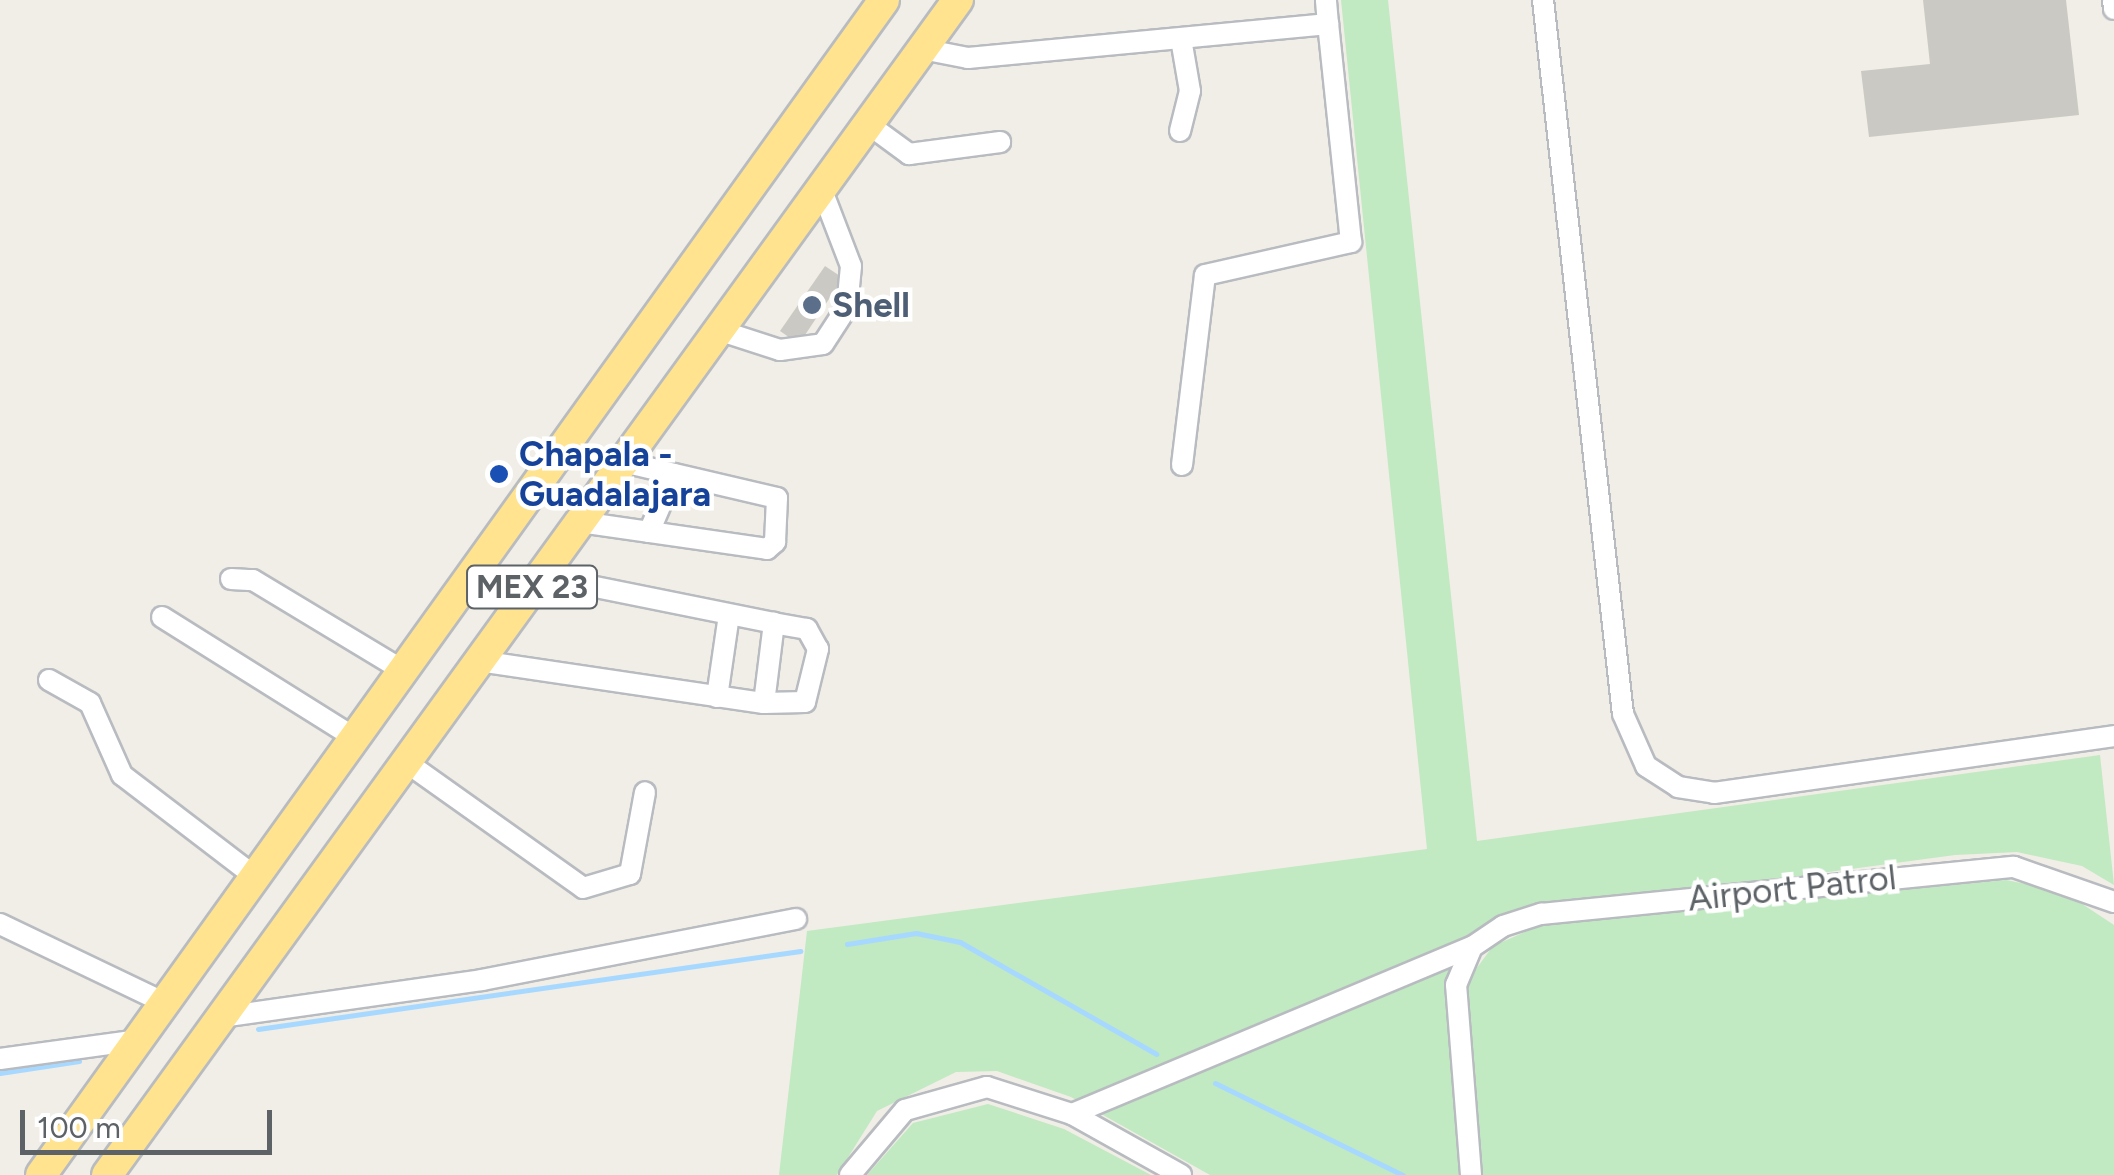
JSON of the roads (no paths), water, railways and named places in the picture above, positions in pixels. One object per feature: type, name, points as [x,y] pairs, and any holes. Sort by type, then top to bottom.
[{"type":"highway","name":"MEX 23","points":[[42,1175],[253,875],[884,0]]},
{"type":"highway","name":"MEX 23","points":[[107,1175],[958,0]]},
{"type":"street","points":[[1182,465],[1205,275],[1351,242],[1326,0]]},
{"type":"street","points":[[1544,0],[1623,714],[1646,766],[1678,787],[1714,793],[2114,736]]},
{"type":"street","points":[[2113,0],[2114,9]]},
{"type":"street","points":[[922,49],[968,58],[1328,24]]},
{"type":"street","points":[[1180,130],[1190,92],[1181,39]]},
{"type":"street","points":[[868,124],[910,154],[1000,142]]},
{"type":"street","points":[[718,330],[780,350],[823,344],[847,307],[852,266],[821,188]]},
{"type":"street","points":[[580,522],[767,549],[774,542],[777,498],[623,462]]},
{"type":"street","points":[[649,532],[674,474]]},
{"type":"street","points":[[479,661],[764,704],[805,702],[818,650],[807,630],[540,576]]},
{"type":"street","points":[[231,578],[253,580],[402,670]]},
{"type":"street","points":[[717,697],[729,615]]},
{"type":"street","points":[[162,617],[354,737]]},
{"type":"street","points":[[764,704],[774,623]]},
{"type":"street","points":[[49,680],[90,703],[122,776],[253,875]]},
{"type":"street","points":[[406,762],[583,888],[630,874],[645,792]]},
{"type":"street","name":"Airport Patrol","points":[[1072,1114],[1542,914],[1961,870],[2054,873],[2114,902]]},
{"type":"street","points":[[222,1016],[482,980],[796,919]]},
{"type":"street","points":[[0,924],[165,1003]]},
{"type":"street","points":[[1471,1175],[1454,1003],[1472,947]]},
{"type":"street","points":[[0,1059],[138,1040]]},
{"type":"street","points":[[850,1175],[906,1110],[959,1089],[987,1087],[1072,1114],[1181,1175]]},
{"type":"waterway","points":[[847,944],[916,933],[960,942],[1156,1054]]},
{"type":"waterway","points":[[258,1029],[800,951]]},
{"type":"waterway","points":[[0,1073],[79,1061]]},
{"type":"waterway","points":[[1215,1083],[1403,1175]]},
{"type":"place","name":"Shell","points":[[812,305]]},
{"type":"place","name":"Chapala - Guadalajara","points":[[499,474]]}]
